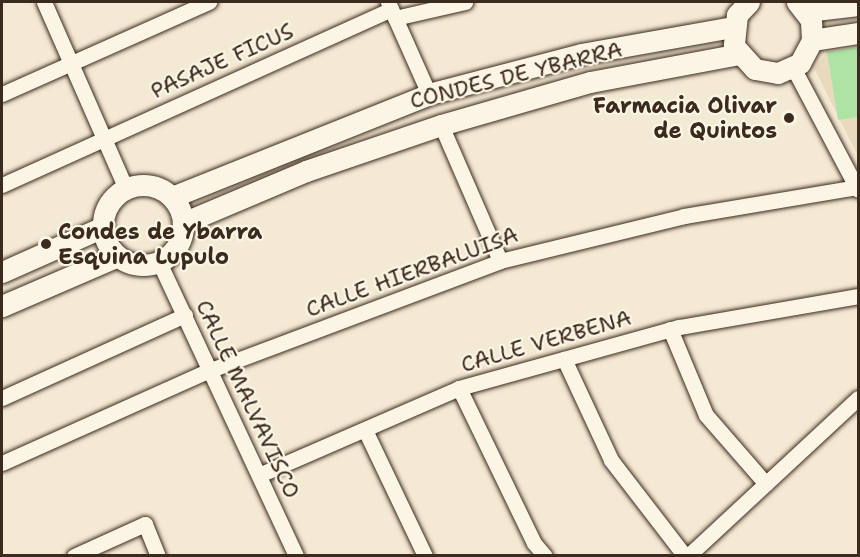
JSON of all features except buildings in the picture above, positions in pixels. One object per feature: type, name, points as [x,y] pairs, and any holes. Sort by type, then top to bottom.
[{"type":"main road","points":[[748,2],[733,27],[739,54],[766,72],[789,70],[800,63],[812,40],[802,6],[858,5]]},
{"type":"main road","name":"CONDES DE YBARRA","points":[[171,197],[429,94],[581,54],[733,27]]},
{"type":"main road","points":[[812,40],[858,33]]},
{"type":"main road","name":"CONDES DE YBARRA","points":[[183,223],[306,171],[441,125],[590,82],[739,54]]},
{"type":"main road","points":[[150,186],[171,197],[183,223],[178,245],[159,262],[139,264],[118,256],[103,226],[109,204],[126,189],[150,186]]},
{"type":"main road","points":[[2,272],[103,226]]},
{"type":"main road","points":[[2,306],[118,256]]},
{"type":"street","points":[[44,2],[126,189]]},
{"type":"street","points":[[2,94],[209,2]]},
{"type":"street","name":"PASAJE FICUS","points":[[2,185],[392,10],[465,2]]},
{"type":"street","points":[[392,10],[429,94]]},
{"type":"street","points":[[789,70],[796,73],[858,188]]},
{"type":"street","points":[[441,125],[500,261]]},
{"type":"street","name":"CALLE HIERBALUISA","points":[[2,463],[208,371],[500,261],[684,216],[858,188]]},
{"type":"street","name":"CALLE MALVAVISCO","points":[[159,262],[296,555]]},
{"type":"street","name":"CALLE VERBENA","points":[[259,475],[459,388],[670,330],[858,296]]},
{"type":"street","points":[[2,398],[185,315]]},
{"type":"street","points":[[670,330],[706,415],[766,484]]},
{"type":"street","points":[[564,359],[611,460],[686,555],[858,398]]},
{"type":"street","points":[[459,388],[534,543],[545,555]]},
{"type":"street","points":[[365,430],[425,555]]},
{"type":"street","points":[[74,555],[145,524],[158,555]]},
{"type":"shaded area","points":[[858,47],[858,156],[814,68],[827,52]]},
{"type":"green space","points":[[858,47],[858,123],[857,117],[838,120],[827,52]]},
{"type":"place","name":"Farmacia Olivar de Quintos","points":[[789,118]]},
{"type":"place","name":"Condes de Ybarra Esquina Lupulo","points":[[46,244]]}]
